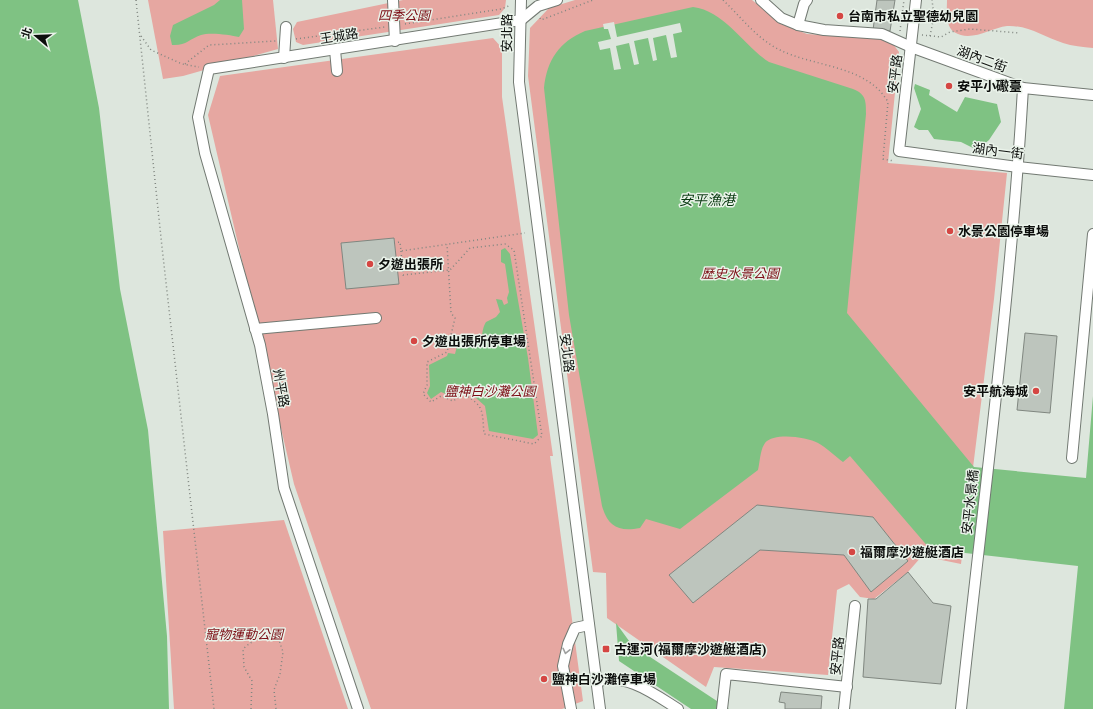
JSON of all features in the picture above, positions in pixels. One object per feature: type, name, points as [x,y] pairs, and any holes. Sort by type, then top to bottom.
[{"type":"street","points":[[393,0],[396,41]]},
{"type":"street","points":[[521,20],[538,6],[557,0]]},
{"type":"street","name":"湖內二街","points":[[761,0],[781,18],[798,25],[824,30],[882,34],[911,47],[1023,88],[1093,95]]},
{"type":"street","points":[[798,25],[804,4],[807,0]]},
{"type":"street","name":"安平路","points":[[899,152],[916,0]]},
{"type":"street","name":"安北路","points":[[521,1],[519,82],[600,709]]},
{"type":"street","name":"王城路","points":[[209,69],[396,41],[521,20]]},
{"type":"street","points":[[284,58],[286,27]]},
{"type":"street","points":[[335,50],[337,71]]},
{"type":"street","name":"州平路","points":[[209,69],[198,117],[205,153],[255,329],[273,414],[284,488],[358,709]]},
{"type":"street","points":[[1018,167],[1023,88]]},
{"type":"street","name":"湖內一街","points":[[899,152],[1093,175]]},
{"type":"street","name":"安平水景橋","points":[[962,705],[1005,306],[1018,167]]},
{"type":"street","points":[[1072,458],[1093,234]]},
{"type":"street","points":[[255,329],[376,318]]},
{"type":"street","name":"安平路","points":[[844,709],[855,606]]},
{"type":"street","points":[[571,709],[563,666],[568,644],[575,628],[589,625]]},
{"type":"street","points":[[722,709],[726,674],[847,687]]},
{"type":"street","points":[[596,682],[603,680],[616,680],[636,685],[651,692],[678,709]]},
{"type":"path","points":[[136,0],[214,709]]},
{"type":"path","points":[[538,6],[540,20],[593,0]]},
{"type":"path","points":[[899,41],[904,0]]},
{"type":"path","points":[[930,36],[934,16],[932,0]]},
{"type":"path","points":[[185,64],[209,45],[285,41],[501,9],[521,1]]},
{"type":"path","points":[[913,34],[941,37],[950,32],[970,29],[1020,33]]},
{"type":"path","points":[[140,34],[151,50],[185,64],[209,69]]},
{"type":"path","points":[[401,250],[525,232]]},
{"type":"path","points":[[394,243],[400,242],[403,275],[450,270],[470,248],[505,244],[514,250],[542,436],[534,444],[484,434],[481,407],[474,400],[463,394],[453,402],[441,396],[431,402],[423,394],[427,385],[427,362],[447,352],[455,318],[451,313],[450,270],[447,244]]},
{"type":"path","points":[[251,709],[252,682],[244,667],[243,649],[255,639],[271,636],[279,640],[283,652],[280,674],[274,690],[276,709]]},
{"type":"green space","points":[[148,0],[273,0],[278,49],[183,76],[163,79]]},
{"type":"green space","name":"四季公園","points":[[403,0],[506,0],[505,8],[499,15],[303,45],[296,42],[293,29],[297,22]]},
{"type":"green space","name":"歷史水景公園","points":[[575,0],[752,0],[781,24],[807,34],[879,39],[893,44],[899,52],[888,163],[1007,173],[994,299],[961,564],[922,556],[908,572],[874,599],[860,597],[849,584],[837,590],[828,675],[714,667],[706,687],[607,618],[606,573],[593,572],[528,76],[530,28],[549,8]]},
{"type":"green space","points":[[947,0],[1093,0],[1093,48],[1066,44],[1029,29],[1015,26],[1001,27],[974,35],[960,35],[954,32],[949,26],[947,17]]},
{"type":"green space","name":"鹽神白沙灘公園","points":[[493,38],[502,48],[502,97],[553,456],[550,456],[583,701],[562,709],[371,709],[294,484],[208,115],[220,76]]},
{"type":"green space","name":"寵物運動公園","points":[[284,520],[348,709],[174,709],[163,531]]},
{"type":"water","points":[[0,0],[78,0],[99,108],[120,289],[148,430],[167,636],[169,709],[0,709]]},
{"type":"water","points":[[220,0],[242,0],[244,29],[239,37],[220,34],[205,34],[181,44],[172,45],[170,36],[173,25],[214,5]]},
{"type":"water","name":"安平漁港","points":[[693,7],[715,15],[725,22],[769,62],[853,89],[861,93],[863,96],[866,114],[847,313],[974,467],[1086,478],[1093,396],[1093,709],[1064,709],[1078,566],[930,549],[850,456],[843,462],[818,443],[799,437],[783,437],[769,440],[765,443],[762,449],[758,470],[680,529],[646,519],[640,528],[620,528],[611,523],[604,513],[569,315],[544,88],[551,61],[561,46],[576,35],[585,31]]},
{"type":"water","points":[[915,84],[930,90],[929,95],[957,112],[965,97],[997,104],[1001,122],[989,140],[977,150],[961,142],[934,139],[928,130],[919,130],[914,127],[921,109],[914,88]]},
{"type":"water","points":[[505,248],[510,254],[528,358],[538,435],[533,439],[489,431],[485,406],[476,398],[463,391],[453,397],[441,392],[431,399],[427,393],[430,386],[429,365],[447,356],[448,353],[455,354],[457,346],[450,344],[452,337],[468,342],[477,341],[482,335],[486,322],[496,317],[500,312],[496,299],[502,300],[504,305],[508,303],[507,298],[509,292],[505,264],[501,262],[501,250]]},
{"type":"water","points":[[616,623],[632,645],[729,709],[691,709],[619,661]]},
{"type":"pier","points":[[614,22],[617,37],[680,23],[682,32],[673,34],[677,57],[671,58],[666,35],[653,38],[657,60],[653,61],[648,38],[634,41],[639,64],[634,65],[629,43],[616,46],[621,69],[614,70],[610,48],[600,50],[598,42],[611,39],[608,29],[604,29],[603,24]]},
{"type":"building","points":[[877,0],[895,0],[890,31],[873,30]]},
{"type":"building","name":"夕遊出張所","points":[[394,238],[399,284],[346,289],[341,243]]},
{"type":"building","name":"安平航海城","points":[[1025,333],[1057,336],[1050,413],[1017,410]]},
{"type":"building","name":"福爾摩沙遊艇酒店","points":[[757,505],[873,517],[908,561],[871,592],[844,555],[760,550],[693,603],[669,575]]},
{"type":"building","points":[[908,572],[933,603],[951,606],[941,684],[863,677],[868,599],[876,599]]},
{"type":"building","points":[[781,692],[822,696],[821,709],[785,709],[785,703],[779,702]]},
{"type":"place","name":"台南市私立聖德幼兒園","points":[[840,16]]},
{"type":"place","name":"安平小礮臺","points":[[949,86]]},
{"type":"place","name":"水景公園停車場","points":[[950,231]]},
{"type":"place","name":"夕遊出張所","points":[[370,264]]},
{"type":"place","name":"夕遊出張所停車場","points":[[414,341]]},
{"type":"place","name":"安平航海城","points":[[1036,391]]},
{"type":"place","name":"福爾摩沙遊艇酒店","points":[[852,552]]},
{"type":"place","name":"古運河(福爾摩沙遊艇酒店)","points":[[606,649]]},
{"type":"place","name":"鹽神白沙灘停車場","points":[[544,679]]}]
